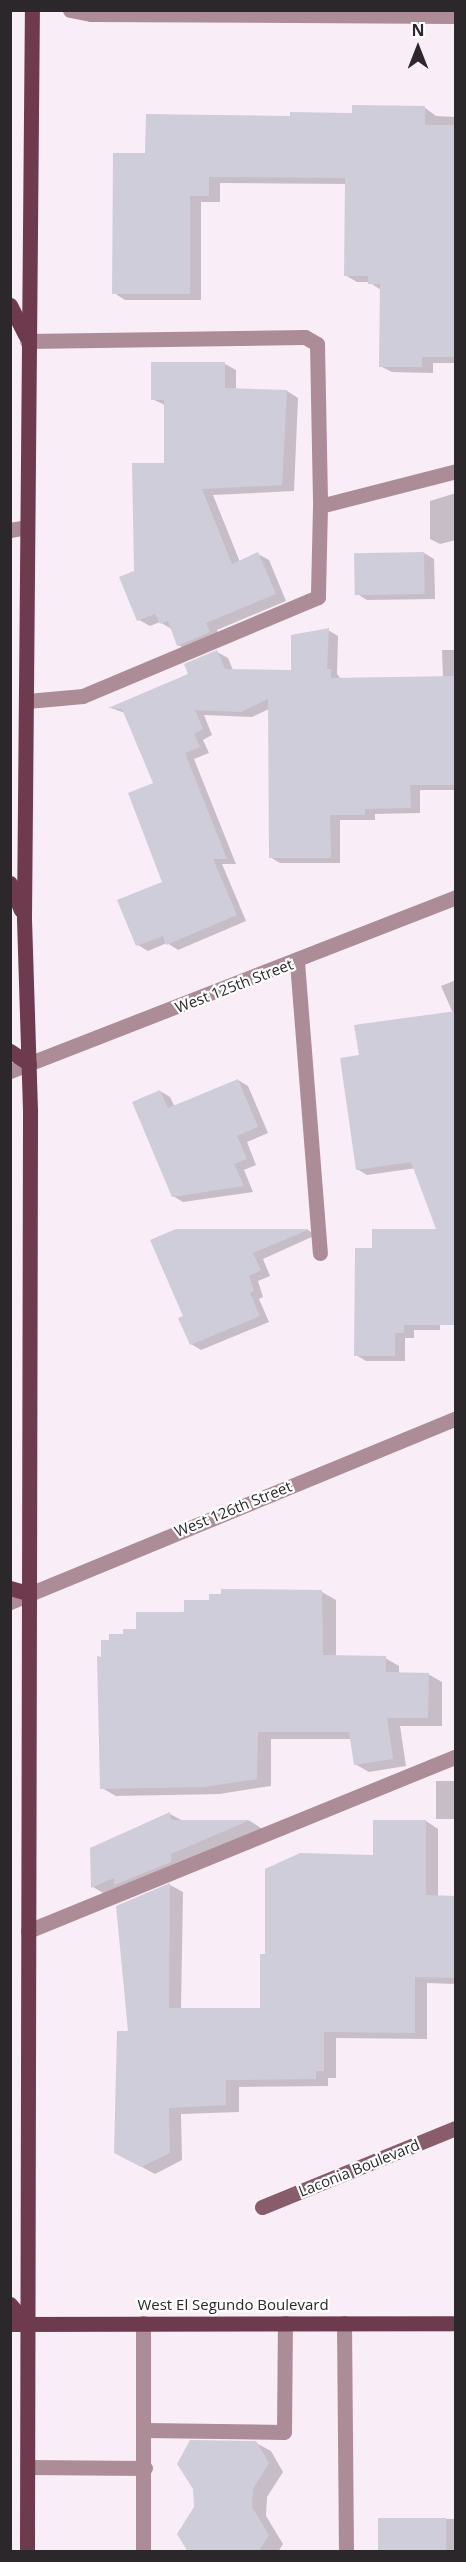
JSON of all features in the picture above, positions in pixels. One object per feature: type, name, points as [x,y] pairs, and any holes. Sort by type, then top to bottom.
[{"type":"main road","points":[[27,2552],[29,1064],[24,918],[27,701],[27,341],[32,10]]},
{"type":"main road","points":[[10,305],[27,341]]},
{"type":"main road","points":[[10,884],[24,918]]},
{"type":"main road","points":[[10,1051],[29,1064]]},
{"type":"main road","points":[[10,1588],[28,1593]]},
{"type":"main road","points":[[10,2304],[27,2324]]},
{"type":"main road","name":"West El Segundo Boulevard","points":[[10,2324],[456,2323]]},
{"type":"street","points":[[70,10],[91,14],[456,16]]},
{"type":"street","points":[[27,341],[305,337],[317,344],[320,506],[318,597],[83,696],[27,701]]},
{"type":"street","points":[[320,506],[456,471]]},
{"type":"street","points":[[10,530],[27,527]]},
{"type":"street","name":"West 125th Street","points":[[10,1071],[297,962],[456,897]]},
{"type":"street","points":[[297,962],[320,1253]]},
{"type":"street","name":"West 126th Street","points":[[10,1602],[456,1418]]},
{"type":"street","points":[[28,1931],[456,1756]]},
{"type":"street","name":"Laconia Boulevard","points":[[262,2207],[456,2128]]},
{"type":"street","points":[[143,2323],[145,2430],[143,2552]]},
{"type":"street","points":[[145,2430],[284,2432],[285,2323]]},
{"type":"street","points":[[344,2323],[346,2552]]},
{"type":"street","points":[[28,2466],[145,2468]]},
{"type":"building","points":[[352,105],[425,106],[425,125],[456,125],[456,357],[422,357],[422,367],[379,367],[380,284],[368,284],[368,276],[344,276],[345,178],[209,177],[209,196],[190,196],[190,294],[112,294],[113,153],[145,153],[146,114],[290,116],[290,112],[352,113]]},
{"type":"building","points":[[151,362],[225,362],[225,388],[287,390],[282,485],[202,489],[232,564],[258,552],[276,594],[206,623],[210,632],[177,646],[168,621],[160,624],[155,614],[137,621],[119,577],[134,571],[132,463],[164,463],[164,400],[151,400]]},
{"type":"building","points":[[424,552],[425,594],[355,595],[354,553]]},
{"type":"building","points":[[329,628],[327,669],[331,669],[331,678],[456,676],[456,785],[410,785],[411,808],[365,809],[365,815],[330,815],[331,858],[269,858],[268,699],[241,712],[195,710],[203,729],[194,734],[200,747],[185,753],[227,859],[213,859],[237,915],[166,945],[163,936],[136,946],[117,900],[162,882],[128,793],[153,783],[122,709],[108,708],[188,674],[184,664],[217,650],[225,669],[291,670],[291,635]]},
{"type":"building","points":[[456,1011],[456,1325],[404,1325],[404,1333],[395,1333],[395,1356],[354,1356],[355,1248],[372,1248],[372,1229],[436,1229],[411,1162],[356,1170],[340,1058],[359,1055],[354,1025]]},
{"type":"building","points":[[238,1079],[258,1127],[237,1136],[247,1159],[234,1164],[244,1186],[172,1197],[132,1102],[160,1090],[168,1108]]},
{"type":"building","points":[[176,1229],[308,1230],[253,1253],[261,1270],[249,1276],[254,1291],[250,1293],[260,1316],[190,1345],[178,1318],[183,1316],[150,1240]]},
{"type":"building","points":[[221,1589],[322,1590],[323,1655],[386,1656],[386,1672],[429,1673],[428,1718],[387,1718],[393,1759],[354,1765],[349,1732],[258,1732],[257,1779],[204,1787],[100,1789],[97,1656],[101,1657],[101,1640],[109,1640],[109,1634],[123,1634],[123,1629],[136,1629],[136,1612],[184,1612],[184,1600],[209,1600],[209,1594],[221,1594]]},
{"type":"building","points":[[170,1812],[171,1820],[250,1820],[171,1854],[171,1862],[114,1885],[114,1878],[91,1888],[90,1848]]},
{"type":"building","points":[[373,1820],[426,1820],[426,1895],[456,1896],[456,1978],[415,1977],[415,2033],[324,2032],[324,2071],[316,2071],[316,2079],[226,2080],[226,2105],[169,2108],[170,2153],[141,2167],[114,2153],[117,2031],[128,2031],[116,1906],[170,1883],[169,2008],[260,2008],[260,1954],[265,1954],[265,1869],[300,1853],[373,1855]]},
{"type":"building","points":[[190,2440],[256,2441],[269,2463],[253,2489],[252,2507],[269,2535],[258,2552],[188,2552],[177,2534],[194,2507],[193,2489],[177,2464]]},
{"type":"building","points":[[378,2518],[446,2518],[446,2552],[378,2552]]}]
